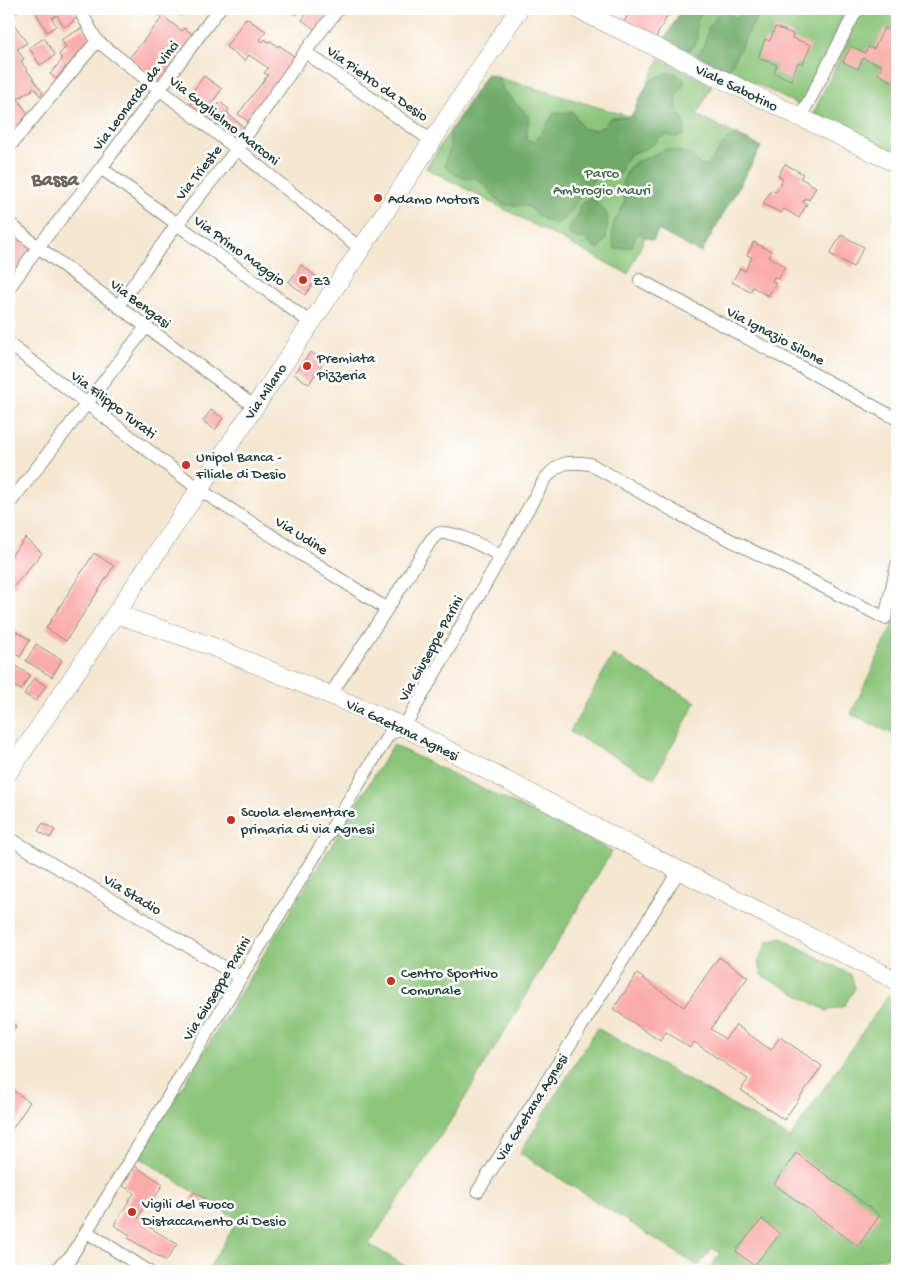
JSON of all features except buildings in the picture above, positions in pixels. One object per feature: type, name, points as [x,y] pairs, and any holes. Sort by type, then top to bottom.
[{"type":"street","name":"Via Guglielmo Marconi","points":[[79,9],[98,41],[361,249]]},
{"type":"street","name":"Via Leonardo da Vinci","points":[[9,288],[219,9]]},
{"type":"street","name":"Via Trieste","points":[[118,306],[338,9]]},
{"type":"street","name":"Via Milano","points":[[9,772],[200,490],[519,9]]},
{"type":"street","name":"Viale Sabotino","points":[[577,9],[897,164]]},
{"type":"street","points":[[800,118],[857,9]]},
{"type":"street","points":[[9,147],[98,41]]},
{"type":"street","name":"Via Pietro da Desio","points":[[306,52],[432,141]]},
{"type":"street","name":"Via Primo Maggio","points":[[101,168],[311,323]]},
{"type":"street","name":"Via Bengasi","points":[[9,223],[38,247],[255,407]]},
{"type":"street","name":"Via Ignazio Silone","points":[[640,280],[897,419]]},
{"type":"street","points":[[9,504],[146,327]]},
{"type":"street","name":"Via Filippo Turati","points":[[9,344],[200,490]]},
{"type":"street","name":"Via Giuseppe Parini","points":[[66,1271],[72,1255],[389,734],[404,727],[545,479],[553,469],[565,463],[590,464],[681,515],[885,618],[897,565]]},
{"type":"street","name":"Via Udine","points":[[200,490],[387,609]]},
{"type":"street","points":[[330,695],[431,540],[438,534],[447,534],[475,542],[501,556]]},
{"type":"street","name":"Via Gaetana Agnesi","points":[[116,614],[202,642],[404,727],[647,854],[680,869],[897,981]]},
{"type":"street","name":"Via Stadio","points":[[9,838],[241,978]]},
{"type":"street","name":"Via Gaetana Agnesi","points":[[478,1191],[680,869]]},
{"type":"street","points":[[87,1232],[148,1271]]},
{"type":"street","name":"Via Giuseppe Parini","points":[[54,1271],[72,1255]]},
{"type":"green space","points":[[682,9],[848,9],[801,106],[665,39]]},
{"type":"green space","points":[[682,9],[705,9],[699,16],[696,29],[698,38],[688,51],[665,39]]},
{"type":"green space","points":[[750,9],[761,9],[728,71],[696,55],[703,48],[709,27],[717,15],[724,10],[735,18]]},
{"type":"green space","points":[[863,9],[893,9],[897,11],[897,154],[813,114]]},
{"type":"green space","name":"Parco Ambrogio Mauri","points":[[660,58],[712,85],[697,115],[761,147],[701,253],[658,230],[653,240],[645,237],[628,274],[426,168],[487,74],[631,117]]},
{"type":"green space","points":[[666,73],[676,74],[685,81],[676,99],[677,108],[684,124],[684,135],[661,137],[652,145],[630,154],[619,175],[608,171],[597,177],[584,189],[569,214],[557,224],[546,221],[524,205],[503,205],[475,178],[465,178],[454,174],[445,166],[450,148],[450,131],[487,74],[499,78],[503,90],[529,117],[526,139],[535,142],[554,113],[573,112],[582,128],[591,130],[601,128],[610,118],[631,117],[649,81]]},
{"type":"green space","points":[[737,135],[761,147],[701,253],[658,230],[653,240],[641,233],[635,236],[632,247],[615,249],[612,238],[614,223],[625,201],[622,183],[629,168],[637,161],[665,149],[690,154],[701,166],[707,166],[723,144]]},
{"type":"green space","points":[[594,194],[597,204],[608,217],[606,239],[599,249],[591,245],[586,238],[576,238],[568,233],[569,225],[577,217],[579,206]]},
{"type":"green space","points":[[895,620],[897,621],[897,736],[851,714]]},
{"type":"green space","points":[[613,655],[696,702],[654,778],[570,732]]},
{"type":"green space","name":"Centro Sportivo Comunale","points":[[393,745],[612,851],[457,1111],[369,1244],[413,1271],[207,1271],[238,1220],[139,1157]]},
{"type":"green space","points":[[781,938],[851,975],[855,988],[844,1006],[827,1011],[763,976],[758,962],[768,942]]},
{"type":"green space","points":[[888,995],[897,999],[897,1255],[838,1271],[708,1271],[720,1254],[712,1248],[698,1266],[520,1153],[597,1028],[790,1138]]},
{"type":"place","name":"Adamo Motors","points":[[378,198]]},
{"type":"place","name":"Z3","points":[[303,280]]},
{"type":"place","name":"Premiata Pizzeria","points":[[307,366]]},
{"type":"place","name":"Unipol Banca - Filiale di Desio","points":[[186,465]]},
{"type":"place","name":"Scuola elementare primaria di via Agnesi","points":[[231,820]]},
{"type":"place","name":"Centro Sportivo Comunale","points":[[391,981]]},
{"type":"place","name":"Vigili del Fuoco Distaccamento di Desio","points":[[132,1212]]},
{"type":"district","name":"Bassa","points":[[55,178]]}]
